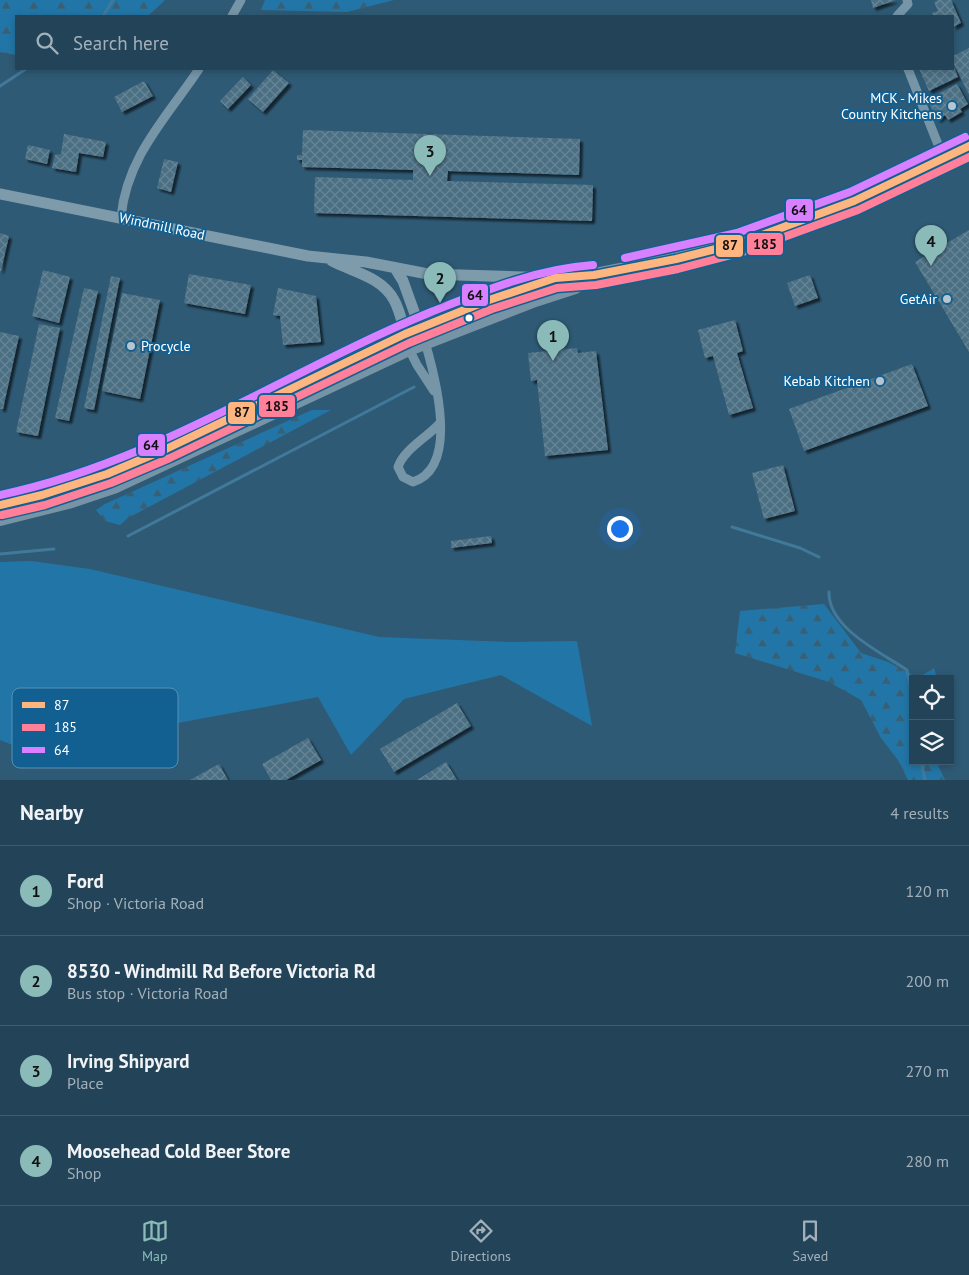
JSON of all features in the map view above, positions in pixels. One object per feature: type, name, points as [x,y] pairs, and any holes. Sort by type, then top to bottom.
[{"type":"main road","name":"Windmill Road","points":[[0,194],[308,256],[456,276],[555,278],[594,275],[676,259],[740,243],[854,201],[969,146]]},
{"type":"main road","name":"Windmill Road","points":[[324,257],[354,272],[370,277],[387,288],[395,301],[410,349]]},
{"type":"main road","points":[[394,268],[403,280],[425,342]]},
{"type":"main road","points":[[0,519],[92,494],[235,432],[425,342],[535,300],[575,287],[594,275]]},
{"type":"main road","points":[[0,505],[78,484],[166,448],[405,334],[489,300],[555,278]]},
{"type":"street","points":[[233,15],[241,0]]},
{"type":"street","points":[[898,15],[908,4],[907,0]]},
{"type":"street","points":[[121,217],[125,186],[136,161],[158,126],[198,70]]},
{"type":"street","points":[[908,70],[943,157]]},
{"type":"street","points":[[425,342],[437,395],[440,423],[438,457],[430,472],[422,479],[413,482],[403,477],[398,467],[400,460],[440,423]]},
{"type":"street","points":[[410,349],[417,365],[437,395]]},
{"type":"green space","points":[[0,0],[165,0],[149,15],[15,15],[15,55],[0,52]]},
{"type":"green space","points":[[265,0],[394,0],[347,12],[261,10]]},
{"type":"green space","points":[[312,410],[331,410],[128,518],[120,525],[105,521],[96,510],[105,504]]},
{"type":"green space","points":[[31,561],[90,569],[379,637],[511,642],[577,641],[592,726],[501,675],[404,699],[351,755],[318,697],[178,723],[178,688],[12,688],[12,745],[0,740],[0,562]]},
{"type":"green space","points":[[824,604],[861,653],[888,662],[912,675],[909,675],[909,765],[938,765],[945,780],[908,780],[898,760],[881,738],[861,700],[829,682],[735,653],[740,611]]},
{"type":"green space","points":[[934,668],[936,675],[923,675]]},
{"type":"building","points":[[871,0],[896,0],[873,8]]},
{"type":"building","points":[[938,0],[951,0],[961,23],[954,26],[954,15],[933,15],[932,13],[938,11],[934,2]]},
{"type":"building","points":[[969,48],[969,95],[954,64],[954,56]]},
{"type":"building","points":[[954,67],[958,77],[929,91],[919,70],[954,70]]},
{"type":"building","points":[[273,70],[289,83],[263,112],[248,99]]},
{"type":"building","points":[[243,77],[251,85],[228,109],[220,101]]},
{"type":"building","points":[[144,81],[153,96],[122,112],[114,97]]},
{"type":"building","points":[[957,84],[968,104],[960,109],[962,112],[948,120],[945,115],[938,120],[927,100]]},
{"type":"building","points":[[303,130],[580,139],[579,175],[448,171],[447,181],[593,185],[592,221],[314,213],[315,177],[413,180],[413,170],[302,167],[302,160],[297,160],[297,155],[302,155]]},
{"type":"building","points":[[64,134],[106,142],[103,157],[79,153],[76,172],[52,168],[55,155],[61,154]]},
{"type":"building","points":[[28,145],[50,150],[47,164],[25,159]]},
{"type":"building","points":[[164,159],[178,162],[171,192],[157,188]]},
{"type":"building","points":[[969,230],[969,352],[915,262]]},
{"type":"building","points":[[0,233],[9,236],[1,271],[0,271]]},
{"type":"building","points":[[43,270],[70,277],[59,323],[32,316]]},
{"type":"building","points":[[189,274],[251,285],[245,314],[184,303]]},
{"type":"building","points":[[810,275],[818,298],[795,306],[787,283]]},
{"type":"building","points":[[111,276],[120,278],[94,410],[84,408]]},
{"type":"building","points":[[84,288],[98,291],[69,421],[55,418]]},
{"type":"building","points":[[278,288],[316,296],[321,342],[283,345],[280,316],[273,315]]},
{"type":"building","name":"Procycle","points":[[122,293],[160,300],[140,399],[102,391]]},
{"type":"building","points":[[735,320],[743,351],[737,353],[753,408],[729,415],[713,356],[705,358],[698,330]]},
{"type":"building","points":[[39,324],[60,328],[38,436],[16,432]]},
{"type":"building","points":[[0,332],[19,336],[3,409],[0,409]]},
{"type":"building","points":[[577,348],[578,353],[596,351],[608,450],[545,456],[537,380],[531,381],[528,353]]},
{"type":"building","points":[[912,364],[928,406],[804,451],[789,409]]},
{"type":"building","points":[[783,465],[795,511],[764,519],[752,473]]},
{"type":"building","points":[[491,536],[492,543],[451,548],[451,541]]},
{"type":"building","points":[[457,703],[471,726],[394,772],[380,749]]},
{"type":"building","points":[[308,738],[321,760],[286,780],[271,780],[262,764]]},
{"type":"building","points":[[446,762],[457,780],[417,780]]},
{"type":"building","points":[[219,764],[228,780],[190,780]]},
{"type":"waterway","points":[[104,15],[113,0]]},
{"type":"waterway","points":[[0,86],[24,70]]},
{"type":"waterway","points":[[128,536],[414,387]]},
{"type":"waterway","points":[[732,527],[800,548],[819,557]]},
{"type":"waterway","points":[[0,554],[54,549]]},
{"type":"waterway","points":[[829,592],[831,605],[837,617],[847,628],[858,638],[907,670],[909,679]]},
{"type":"waterway","points":[[922,765],[925,780]]},
{"type":"transit line","name":"64","points":[[625,258],[737,233],[850,192],[965,137]]},
{"type":"transit line","name":"87","points":[[0,505],[42,495],[107,474],[166,449],[405,334],[489,300],[555,278],[594,275],[676,259],[740,243],[854,201],[969,146]]},
{"type":"transit line","name":"185","points":[[2,515],[45,505],[111,483],[170,458],[409,343],[492,309],[557,288],[596,285],[678,269],[743,252],[858,210],[969,157]]},
{"type":"transit line","name":"64","points":[[0,495],[57,480],[112,461],[166,439],[377,335],[471,296],[531,276],[572,267],[593,265]]},
{"type":"place","name":"MCK - Mikes Country Kitchens","points":[[952,106]]},
{"type":"place","name":"Irving Shipyard","points":[[430,176]]},
{"type":"place","name":"Moosehead Cold Beer Store","points":[[931,266]]},
{"type":"place","name":"GetAir","points":[[947,299]]},
{"type":"place","name":"8530 - Windmill Rd Before Victoria Rd","points":[[440,303]]},
{"type":"place","name":"Procycle","points":[[131,346]]},
{"type":"place","name":"Ford","points":[[553,361]]},
{"type":"place","name":"Kebab Kitchen","points":[[880,381]]}]
